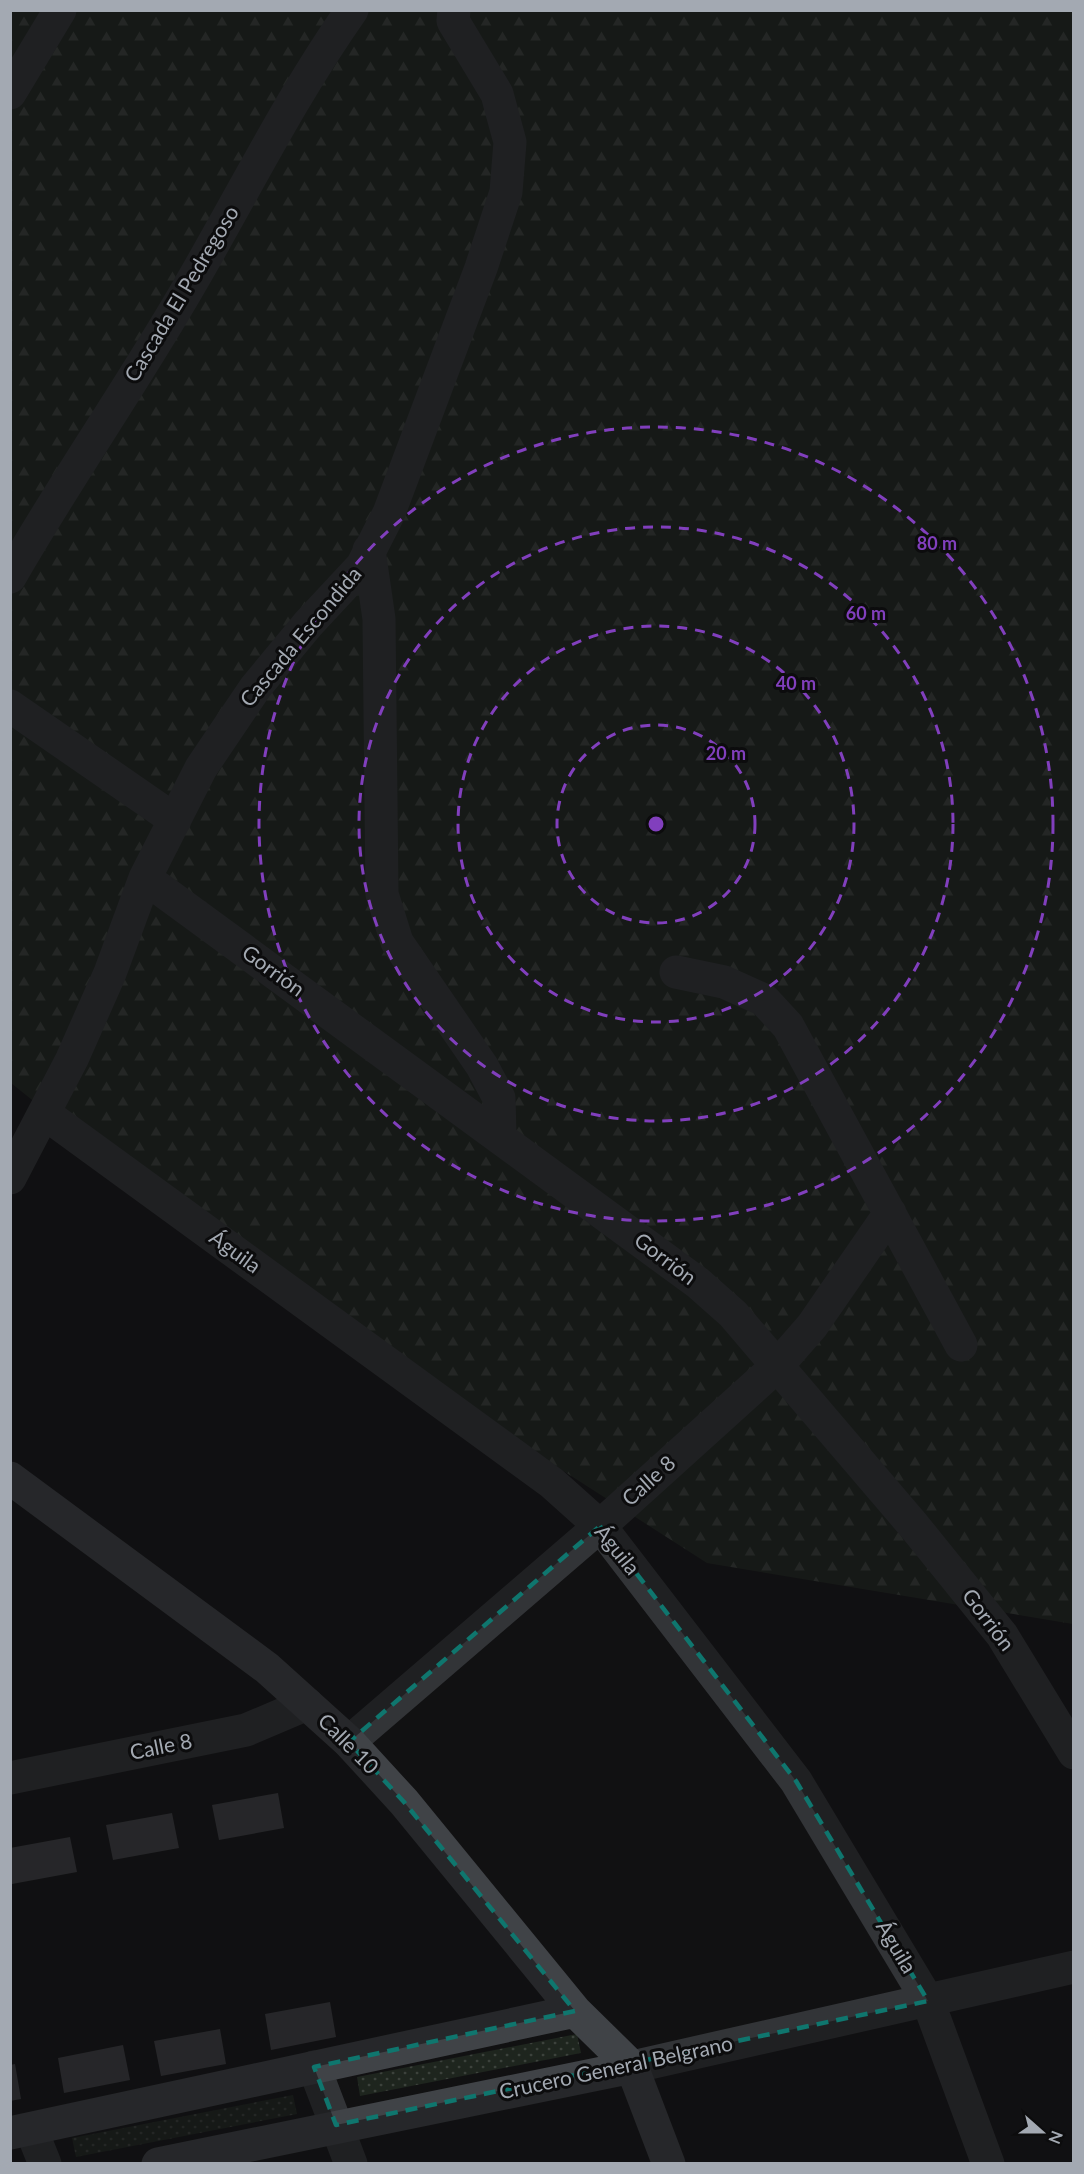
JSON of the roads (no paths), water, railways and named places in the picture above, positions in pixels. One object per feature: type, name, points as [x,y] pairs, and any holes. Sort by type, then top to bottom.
[{"type":"street","points":[[10,93],[60,10]]},
{"type":"street","name":"Cascada El Pedregoso","points":[[10,577],[184,296],[313,66],[352,10]]},
{"type":"street","name":"Cascada Escondida","points":[[10,1178],[72,1059],[110,974],[145,878],[201,768],[255,688],[308,624],[362,566],[389,513],[481,268],[506,192],[510,142],[497,94],[453,21],[454,10]]},
{"type":"street","points":[[369,550],[379,619],[382,894],[397,942],[482,1066],[499,1098],[501,1136]]},
{"type":"street","points":[[10,706],[175,820]]},
{"type":"street","name":"Gorrión","points":[[145,878],[501,1136],[699,1283],[733,1314],[1002,1635],[1074,1753]]},
{"type":"street","points":[[676,972],[724,982],[764,1000],[788,1026],[961,1345]]},
{"type":"street","name":"Águila","points":[[44,1113],[552,1483],[600,1526],[796,1781],[928,2001],[988,2163]]},
{"type":"street","name":"Calle 8","points":[[349,1742],[600,1526],[778,1365],[812,1326],[890,1213]]},
{"type":"street","name":"Calle 10","points":[[10,1478],[267,1668],[349,1742],[404,1802],[575,2011],[632,2067]]},
{"type":"street","name":"Calle 8","points":[[10,1778],[246,1730],[307,1704]]},
{"type":"street","name":"Crucero General Belgrano","points":[[158,2163],[336,2125],[632,2067],[1074,1967]]},
{"type":"street","points":[[45,2163],[21,2131],[575,2011]]},
{"type":"street","points":[[314,2067],[351,2163]]},
{"type":"street","points":[[632,2067],[669,2163]]}]
